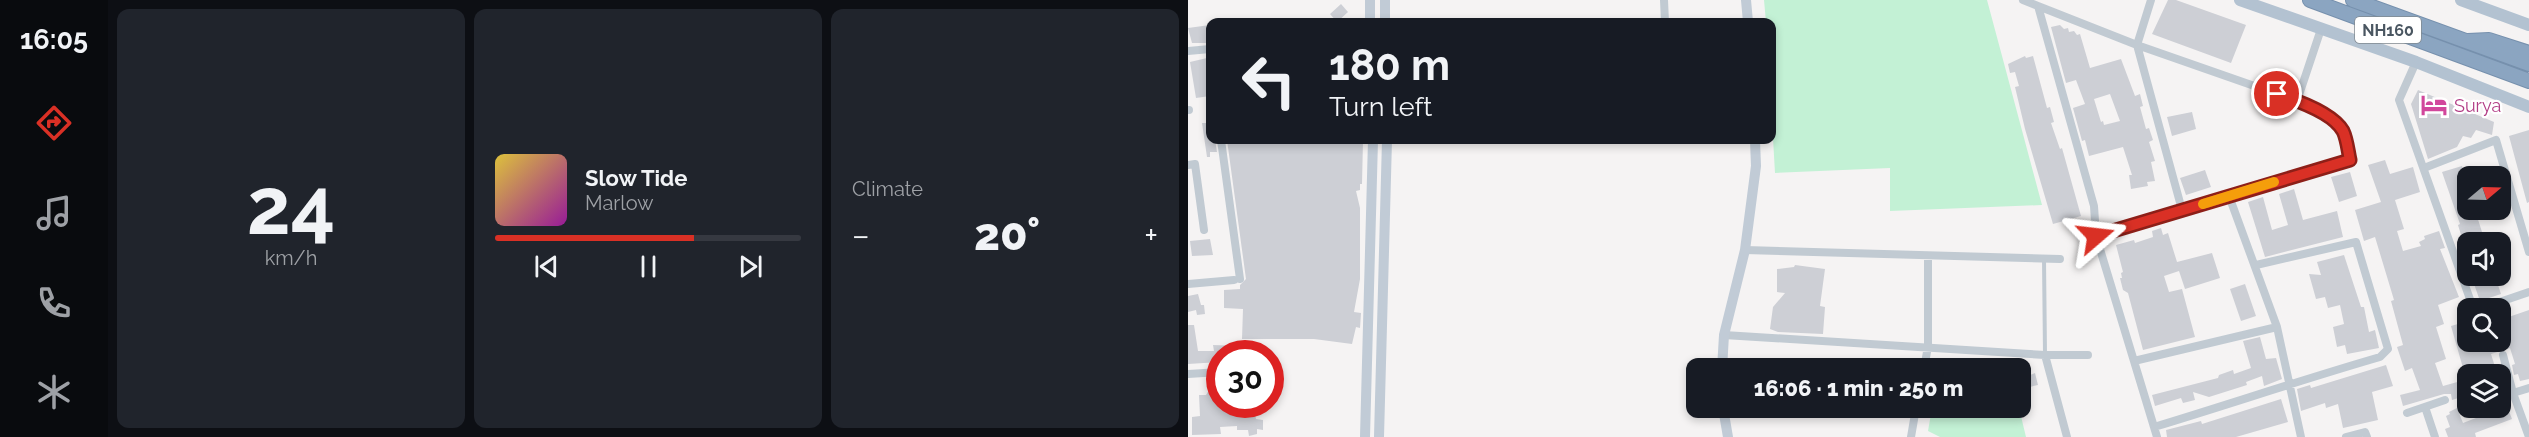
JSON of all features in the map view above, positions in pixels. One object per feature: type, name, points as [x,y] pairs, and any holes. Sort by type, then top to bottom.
[{"type":"highway","name":"NH160","points":[[2310,0],[2496,70]]},
{"type":"highway","name":"NH160","points":[[2353,0],[2463,42]]},
{"type":"highway","points":[[2463,42],[2489,40],[2529,53]]},
{"type":"highway","points":[[2463,42],[2529,64]]},
{"type":"highway","points":[[2496,70],[2525,80]]},
{"type":"highway","points":[[2496,70],[2512,85],[2529,91]]},
{"type":"main road","points":[[1370,0],[1370,18]]},
{"type":"main road","points":[[1385,0],[1385,18]]},
{"type":"main road","points":[[1746,0],[1748,18]]},
{"type":"main road","points":[[2240,0],[2416,62],[2529,107]]},
{"type":"main road","points":[[2461,0],[2529,25]]},
{"type":"main road","points":[[1365,437],[1373,144]]},
{"type":"main road","points":[[1379,437],[1387,144]]},
{"type":"main road","points":[[1723,358],[1724,334],[1745,250],[1756,166],[1755,144]]},
{"type":"main road","points":[[1725,418],[1728,437]]},
{"type":"street","points":[[1664,0],[1665,18]]},
{"type":"street","points":[[2023,0],[2137,45],[2297,101],[2332,119],[2343,132],[2350,160],[2096,236]]},
{"type":"street","points":[[2151,0],[2137,45],[2182,210]]},
{"type":"street","points":[[2038,6],[2094,206],[2096,236],[2157,437]]},
{"type":"street","points":[[2297,101],[2321,29]]},
{"type":"street","points":[[1188,51],[1206,49]]},
{"type":"street","points":[[2416,62],[2399,100],[2471,302],[2479,309],[2529,292]]},
{"type":"street","points":[[2424,168],[2496,140],[2529,252]]},
{"type":"street","points":[[1188,284],[1237,279],[1221,144]]},
{"type":"street","points":[[1188,165],[1195,164],[1204,230]]},
{"type":"street","points":[[2229,196],[2277,327],[2301,437]]},
{"type":"street","points":[[2154,428],[2268,392],[2288,383],[2380,357],[2388,349],[2356,242],[2256,266]]},
{"type":"street","points":[[1745,250],[2060,259]]},
{"type":"street","points":[[1926,358],[1928,346],[1928,256]]},
{"type":"street","points":[[2133,361],[2277,327]]},
{"type":"street","points":[[1724,334],[2088,356]]},
{"type":"street","points":[[2045,354],[2067,437]]},
{"type":"street","points":[[2503,355],[2513,393],[2529,437]]},
{"type":"street","points":[[1188,374],[1206,373]]},
{"type":"street","points":[[2513,393],[2529,388]]},
{"type":"street","points":[[2407,413],[2445,400]]},
{"type":"street","points":[[2425,407],[2436,437]]},
{"type":"street","points":[[1911,437],[1914,418]]},
{"type":"street","points":[[2346,437],[2365,432],[2367,437]]},
{"type":"lane","points":[[2044,258],[2045,354]]},
{"type":"green space","points":[[1764,0],[1987,0],[2042,205],[1890,211],[1890,168],[1775,173],[1773,144],[1776,144],[1776,18],[1766,18]]},
{"type":"green space","points":[[1930,418],[2021,418],[2026,437],[1940,437],[1928,431]]},
{"type":"building","points":[[2168,0],[2176,0],[2246,25],[2231,63],[2152,34]]},
{"type":"building","points":[[1341,4],[1348,12],[1341,18],[1334,18],[1330,14]]},
{"type":"building","points":[[2060,25],[2064,29],[2068,28],[2069,32],[2074,31],[2077,35],[2080,34],[2090,68],[2121,59],[2135,96],[2140,94],[2143,106],[2140,107],[2146,129],[2149,128],[2153,140],[2149,142],[2155,161],[2151,162],[2155,181],[2147,182],[2148,186],[2131,189],[2129,175],[2132,175],[2123,147],[2089,156],[2085,140],[2082,141],[2073,108],[2085,104],[2076,80],[2066,83],[2051,27]],"holes":[[[2110,94],[2120,121],[2104,125],[2094,99]]]},
{"type":"building","points":[[1206,26],[1206,43],[1192,43],[1188,28]]},
{"type":"building","points":[[2025,56],[2026,58],[2033,56],[2047,108],[2050,107],[2054,122],[2051,123],[2060,149],[2062,148],[2081,216],[2053,224],[2025,129],[2015,87],[2019,86],[2015,72],[2010,73],[2008,64]]},
{"type":"building","points":[[1206,58],[1206,97],[1196,98],[1190,62]]},
{"type":"building","points":[[2418,90],[2494,122],[2492,135],[2476,130],[2471,138],[2463,136],[2457,147],[2428,159],[2411,104]]},
{"type":"building","points":[[2192,112],[2196,129],[2172,136],[2167,117]]},
{"type":"building","points":[[1202,123],[1206,123],[1206,144],[1216,144],[1217,152],[1210,152],[1210,157],[1207,157]]},
{"type":"building","points":[[2529,130],[2529,202],[2527,203],[2509,136]]},
{"type":"building","points":[[1228,144],[1363,144],[1362,184],[1360,184],[1360,190],[1356,191],[1360,208],[1360,279],[1354,312],[1361,313],[1360,328],[1356,327],[1352,344],[1314,339],[1242,339],[1243,309],[1224,308],[1224,290],[1240,289],[1240,285],[1246,279]]},
{"type":"building","points":[[2385,160],[2390,174],[2413,167],[2420,192],[2395,200],[2404,229],[2397,231],[2403,251],[2421,246],[2419,242],[2425,239],[2424,236],[2439,231],[2445,248],[2440,249],[2459,297],[2438,305],[2444,324],[2436,327],[2446,359],[2435,363],[2443,386],[2457,382],[2457,398],[2452,400],[2451,394],[2444,394],[2403,406],[2400,395],[2420,390],[2412,368],[2405,371],[2397,347],[2403,345],[2391,301],[2394,300],[2375,237],[2364,241],[2355,210],[2381,202],[2368,165]]},
{"type":"building","points":[[2457,168],[2457,215],[2442,172]]},
{"type":"building","points":[[2205,170],[2211,187],[2186,195],[2180,178]]},
{"type":"building","points":[[2350,172],[2357,196],[2339,202],[2331,177]]},
{"type":"building","points":[[2294,189],[2303,220],[2337,211],[2343,237],[2265,257],[2248,202],[2263,197],[2272,230],[2288,225],[2279,194]]},
{"type":"building","points":[[2459,220],[2478,220],[2482,232],[2460,232],[2458,225],[2460,224]]},
{"type":"building","points":[[2161,228],[2163,235],[2168,233],[2177,262],[2212,253],[2220,278],[2185,289],[2179,271],[2164,276],[2169,292],[2182,289],[2195,337],[2143,350],[2128,293],[2123,290],[2120,278],[2123,272],[2116,245],[2134,240],[2135,243],[2153,237],[2152,231]]},
{"type":"building","points":[[1210,239],[1213,255],[1192,256],[1190,241]]},
{"type":"building","points":[[2344,255],[2361,307],[2364,307],[2369,332],[2375,330],[2379,348],[2347,354],[2345,345],[2337,347],[2333,327],[2344,324],[2340,305],[2328,308],[2325,297],[2316,299],[2309,274],[2321,275],[2317,262]]},
{"type":"building","points":[[1795,265],[1825,269],[1820,306],[1825,307],[1823,334],[1778,332],[1770,329],[1773,307],[1785,293],[1777,292],[1777,269]]},
{"type":"building","points":[[2245,284],[2256,316],[2241,321],[2230,289]]},
{"type":"building","points":[[2475,286],[2498,286],[2501,294],[2479,298]]},
{"type":"building","points":[[1198,294],[1201,305],[1204,305],[1205,314],[1197,315],[1196,310],[1188,312],[1188,296]]},
{"type":"building","points":[[2529,310],[2529,379],[2520,381],[2518,374],[2514,375],[2512,365],[2515,364],[2511,351],[2511,316]]},
{"type":"building","points":[[2457,324],[2457,347],[2451,326]]},
{"type":"building","points":[[1188,325],[1194,325],[1198,351],[1206,351],[1206,363],[1188,364]]},
{"type":"building","points":[[2260,337],[2266,359],[2276,358],[2282,379],[2264,386],[2262,376],[2246,382],[2247,385],[2209,397],[2193,392],[2195,400],[2183,403],[2181,398],[2155,406],[2152,395],[2218,378],[2219,375],[2233,370],[2234,374],[2251,368],[2243,341]]},
{"type":"building","points":[[2458,352],[2497,352],[2491,354],[2494,364],[2462,364]]},
{"type":"building","points":[[2386,365],[2393,386],[2372,392],[2378,420],[2343,428],[2338,404],[2326,408],[2325,403],[2301,411],[2297,389],[2310,385],[2311,388]]},
{"type":"building","points":[[2035,373],[2038,385],[2031,387],[2031,375]]},
{"type":"building","points":[[1199,395],[1206,395],[1206,418],[1256,418],[1263,420],[1263,430],[1257,429],[1257,434],[1249,436],[1248,430],[1237,430],[1237,426],[1220,427],[1221,434],[1192,435],[1192,417],[1200,416]]},
{"type":"building","points":[[2281,399],[2288,422],[2236,437],[2167,437],[2166,430],[2201,421],[2202,424]]},
{"type":"building","points":[[2457,408],[2457,418],[2461,418],[2463,423],[2476,418],[2511,416],[2512,419],[2475,433],[2476,437],[2448,437],[2445,429],[2450,427],[2446,416],[2450,414],[2449,412]]},
{"type":"slow traffic","points":[[2203,204],[2274,182]]},
{"type":"place","name":"Surya","points":[[2434,105]]},
{"type":"route","points":[[2096,236],[2350,160],[2343,132],[2332,119],[2297,101],[2277,94]]}]
